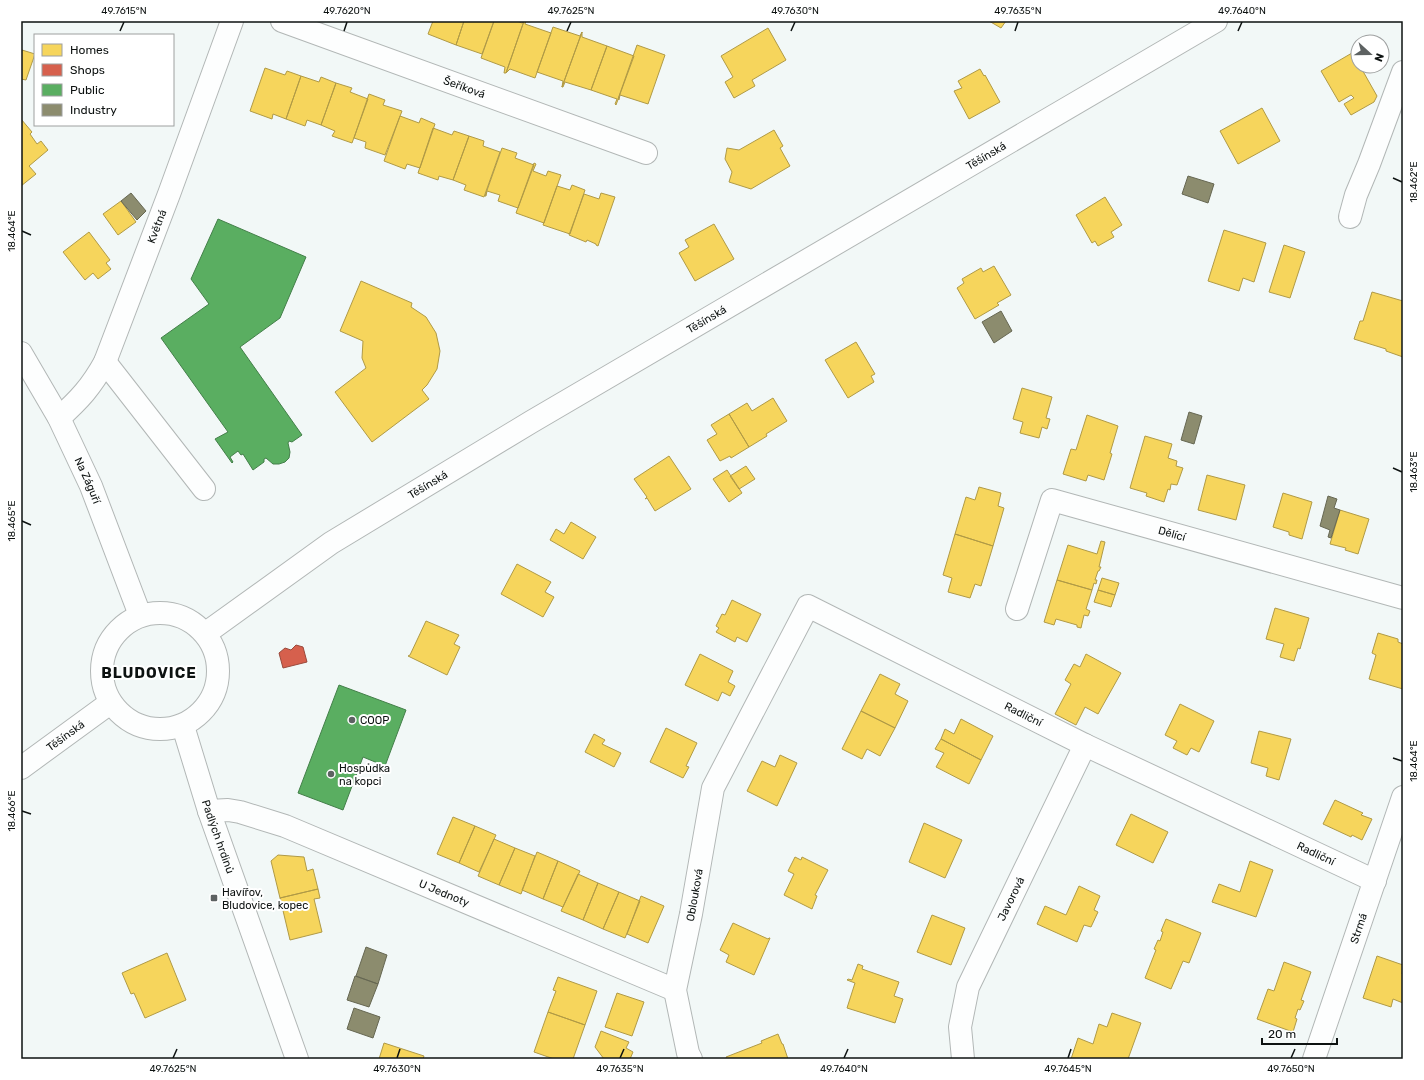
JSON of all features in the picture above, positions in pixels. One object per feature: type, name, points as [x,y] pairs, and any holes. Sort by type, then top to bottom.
[{"type":"street","name":"Květná","points":[[59,418],[79,400],[93,382],[105,362],[169,194],[232,21]]},
{"type":"street","name":"Šeříková","points":[[282,21],[646,153]]},
{"type":"street","name":"Těšínská","points":[[206,633],[331,543],[531,422],[1208,23]]},
{"type":"street","points":[[1350,217],[1356,195],[1403,72]]},
{"type":"street","name":"Na Záguří","points":[[21,353],[59,418],[91,486],[140,615]]},
{"type":"street","points":[[105,362],[204,489]]},
{"type":"street","name":"Dělící","points":[[1017,609],[1052,500],[1403,598]]},
{"type":"street","name":"Radliční","points":[[739,736],[808,606],[1085,745],[1376,880]]},
{"type":"street","points":[[166,612],[191,621],[206,633],[218,658],[217,685],[205,710],[183,726],[156,730],[130,722],[110,703],[102,678],[104,652],[118,630],[140,615],[166,612]]},
{"type":"street","name":"Těšínská","points":[[21,768],[110,703]]},
{"type":"street","name":"Padlých hrdinů","points":[[183,726],[209,812],[297,1059]]},
{"type":"street","name":"Oblouková","points":[[691,1059],[688,1053],[675,990],[691,914],[713,788],[739,736]]},
{"type":"street","name":"Javorová","points":[[963,1059],[960,1027],[968,987],[1085,745]]},
{"type":"street","name":"Strmá","points":[[1314,1059],[1376,880],[1397,837],[1403,798]]},
{"type":"street","name":"U Jednoty","points":[[209,812],[228,810],[240,812],[285,826],[675,990]]},
{"type":"building: Homes","points":[[433,21],[464,21],[456,45],[428,34]]},
{"type":"building: Homes","points":[[464,21],[494,21],[482,54],[456,45]]},
{"type":"building: Homes","points":[[494,21],[517,21],[522,23],[524,21],[506,73],[504,73],[505,67],[481,58]]},
{"type":"building: Homes","points":[[524,21],[526,21],[525,24],[551,33],[535,78],[510,69],[506,73]]},
{"type":"building: Homes","points":[[989,21],[1006,21],[1001,28]]},
{"type":"building: Homes","points":[[553,27],[580,36],[582,32],[562,87],[563,81],[537,72]]},
{"type":"building: Homes","points":[[768,28],[786,60],[752,80],[755,86],[734,98],[725,82],[733,77],[721,56]]},
{"type":"building: Homes","points":[[582,32],[582,37],[607,46],[591,90],[565,82],[562,87]]},
{"type":"building: Homes","points":[[637,45],[665,55],[648,104],[620,95],[619,100],[618,99]]},
{"type":"building: Homes","points":[[607,46],[634,56],[616,105],[617,99],[591,90]]},
{"type":"building: Homes","points":[[22,50],[34,54],[26,80],[21,79]]},
{"type":"building: Homes","points":[[1350,54],[1350,74],[1365,74],[1377,96],[1374,102],[1351,115],[1344,104],[1354,98],[1351,95],[1339,102],[1321,71]]},
{"type":"building: Homes","points":[[265,68],[285,75],[287,71],[301,76],[286,119],[273,114],[272,119],[250,111]]},
{"type":"building: Homes","points":[[980,69],[1000,102],[969,119],[954,91],[962,88],[958,81]]},
{"type":"building: Homes","points":[[301,76],[319,82],[321,77],[336,83],[321,125],[307,120],[305,126],[286,119]]},
{"type":"building: Homes","points":[[336,83],[352,88],[350,92],[368,99],[352,143],[332,136],[335,131],[321,125]]},
{"type":"building: Homes","points":[[369,94],[385,100],[383,105],[402,111],[385,155],[365,148],[366,142],[354,138]]},
{"type":"building: Homes","points":[[1262,108],[1280,141],[1238,164],[1220,131]]},
{"type":"building: Homes","points":[[400,116],[419,123],[421,118],[435,124],[420,168],[407,164],[405,169],[384,161]]},
{"type":"building: Homes","points":[[21,119],[32,132],[30,134],[37,144],[41,141],[48,150],[29,166],[36,174],[21,186]]},
{"type":"building: Homes","points":[[433,128],[452,135],[454,131],[469,136],[453,180],[439,176],[438,180],[418,173]]},
{"type":"building: Homes","points":[[774,130],[783,146],[780,148],[790,166],[751,189],[729,182],[732,172],[725,159],[727,148],[739,150]]},
{"type":"building: Homes","points":[[469,136],[484,141],[483,146],[500,152],[484,197],[464,190],[466,185],[453,180]]},
{"type":"building: Homes","points":[[502,148],[517,153],[515,158],[534,165],[518,208],[498,201],[500,195],[487,191],[485,196]]},
{"type":"building: Homes","points":[[534,163],[536,164],[533,171],[546,176],[548,171],[561,175],[544,223],[516,213]]},
{"type":"building: Homes","points":[[572,185],[585,190],[570,234],[543,225],[557,186],[570,190]]},
{"type":"building: Homes","points":[[601,193],[615,197],[598,246],[587,240],[586,242],[569,235],[584,194],[599,199]]},
{"type":"building: Homes","points":[[1105,197],[1122,225],[1111,232],[1114,237],[1098,246],[1095,241],[1092,243],[1076,215]]},
{"type":"building: Homes","points":[[121,201],[136,222],[118,235],[103,214]]},
{"type":"building: Homes","points":[[714,224],[734,259],[695,281],[679,253],[689,247],[685,240]]},
{"type":"building: Homes","points":[[1224,230],[1266,243],[1254,282],[1243,278],[1239,291],[1208,281]]},
{"type":"building: Homes","points":[[89,232],[110,260],[106,263],[111,269],[98,279],[93,273],[85,280],[63,252]]},
{"type":"building: Homes","points":[[1284,245],[1305,252],[1290,298],[1269,292]]},
{"type":"building: Homes","points":[[994,266],[1011,295],[997,303],[999,305],[975,319],[957,288],[964,283],[962,279],[981,268],[983,272]]},
{"type":"building: Homes","points":[[361,281],[412,303],[411,307],[426,317],[436,333],[440,351],[437,369],[422,390],[429,399],[372,442],[335,392],[366,368],[362,358],[363,341],[340,331]]},
{"type":"building: Homes","points":[[1372,292],[1403,301],[1403,357],[1386,351],[1386,349],[1354,339],[1360,321],[1363,321]]},
{"type":"building: Homes","points":[[856,342],[875,374],[871,376],[874,382],[848,398],[825,360]]},
{"type":"building: Homes","points":[[1022,388],[1052,397],[1046,418],[1050,419],[1047,429],[1042,427],[1039,438],[1020,433],[1023,422],[1013,419]]},
{"type":"building: Homes","points":[[773,398],[787,421],[749,447],[729,414],[747,403],[752,411]]},
{"type":"building: Homes","points":[[729,414],[749,447],[731,458],[730,456],[720,461],[707,440],[717,434],[711,425]]},
{"type":"building: Homes","points":[[1087,415],[1118,426],[1110,453],[1112,454],[1104,480],[1088,475],[1086,481],[1063,474],[1071,449],[1076,450]]},
{"type":"building: Homes","points":[[1145,436],[1172,444],[1168,458],[1177,461],[1176,466],[1183,468],[1177,485],[1171,484],[1170,490],[1168,489],[1164,502],[1146,496],[1147,493],[1130,488]]},
{"type":"building: Homes","points":[[669,456],[691,489],[655,511],[647,498],[645,499],[647,497],[634,479]]},
{"type":"building: Homes","points":[[746,466],[755,479],[739,489],[730,476]]},
{"type":"building: Homes","points":[[727,470],[742,493],[729,502],[713,479]]},
{"type":"building: Homes","points":[[1207,475],[1245,485],[1236,520],[1198,510]]},
{"type":"building: Homes","points":[[979,487],[1001,493],[998,506],[1004,508],[993,546],[955,534],[966,497],[975,500]]},
{"type":"building: Homes","points":[[1283,493],[1312,502],[1302,539],[1289,535],[1289,532],[1273,527]]},
{"type":"building: Homes","points":[[1340,510],[1369,519],[1358,554],[1345,550],[1346,548],[1330,544]]},
{"type":"building: Homes","points":[[571,522],[596,537],[583,559],[550,540],[556,529],[564,534]]},
{"type":"building: Homes","points":[[955,534],[993,546],[981,586],[975,584],[970,598],[948,592],[952,578],[943,575]]},
{"type":"building: Homes","points":[[1101,541],[1105,542],[1099,567],[1101,567],[1095,580],[1097,580],[1096,584],[1094,583],[1092,590],[1057,580],[1068,545],[1097,554]]},
{"type":"building: Homes","points":[[517,564],[551,582],[545,592],[554,597],[543,617],[501,594]]},
{"type":"building: Homes","points":[[1102,578],[1119,583],[1115,595],[1098,590]]},
{"type":"building: Homes","points":[[1057,580],[1092,590],[1086,609],[1090,611],[1088,616],[1084,615],[1081,628],[1077,627],[1077,625],[1056,619],[1054,625],[1044,622]]},
{"type":"building: Homes","points":[[1098,590],[1115,595],[1111,607],[1094,602]]},
{"type":"building: Homes","points":[[732,600],[761,614],[747,642],[737,637],[735,642],[716,632],[719,628],[716,626],[722,614],[725,615]]},
{"type":"building: Homes","points":[[1275,608],[1309,618],[1300,649],[1298,648],[1294,661],[1280,657],[1284,644],[1266,639]]},
{"type":"building: Homes","points":[[426,621],[459,635],[454,644],[460,647],[447,675],[408,656],[410,655]]},
{"type":"building: Homes","points":[[1378,633],[1398,639],[1398,642],[1403,644],[1403,689],[1369,679],[1376,655],[1372,653]]},
{"type":"building: Homes","points":[[700,654],[733,671],[728,682],[735,686],[730,696],[722,692],[718,701],[685,685]]},
{"type":"building: Homes","points":[[1086,654],[1121,673],[1098,714],[1085,707],[1076,725],[1055,714],[1071,684],[1065,680],[1074,664],[1080,667]]},
{"type":"building: Homes","points":[[880,674],[900,684],[895,694],[908,701],[895,728],[861,711]]},
{"type":"building: Homes","points":[[1180,704],[1214,721],[1199,752],[1191,748],[1187,755],[1173,748],[1177,741],[1165,735]]},
{"type":"building: Homes","points":[[861,711],[895,728],[880,756],[867,749],[862,759],[842,749]]},
{"type":"building: Homes","points":[[961,719],[993,736],[981,760],[941,739],[945,729],[954,734]]},
{"type":"building: Homes","points":[[666,728],[697,743],[686,766],[689,767],[683,778],[650,762]]},
{"type":"building: Homes","points":[[1259,731],[1291,739],[1279,780],[1266,776],[1268,768],[1251,763]]},
{"type":"building: Homes","points":[[594,734],[605,740],[602,744],[621,753],[614,767],[585,752]]},
{"type":"building: Homes","points":[[941,739],[981,760],[969,784],[936,767],[944,753],[935,749]]},
{"type":"building: Homes","points":[[780,755],[797,763],[777,806],[747,791],[762,761],[775,767]]},
{"type":"building: Homes","points":[[1335,800],[1363,813],[1361,815],[1372,819],[1362,840],[1352,835],[1351,837],[1323,824]]},
{"type":"building: Homes","points":[[1131,814],[1168,832],[1153,863],[1116,845]]},
{"type":"building: Homes","points":[[453,817],[475,826],[459,863],[437,854]]},
{"type":"building: Homes","points":[[924,823],[962,840],[945,878],[909,862]]},
{"type":"building: Homes","points":[[475,826],[496,835],[479,872],[459,863]]},
{"type":"building: Homes","points":[[494,839],[515,848],[499,885],[478,876]]},
{"type":"building: Homes","points":[[515,848],[535,856],[521,894],[499,885]]},
{"type":"building: Homes","points":[[537,852],[558,861],[543,899],[522,890]]},
{"type":"building: Homes","points":[[278,855],[304,857],[307,871],[313,869],[318,889],[280,898],[271,861]]},
{"type":"building: Homes","points":[[795,857],[801,860],[802,857],[828,870],[815,895],[817,896],[812,909],[784,895],[794,874],[788,871]]},
{"type":"building: Homes","points":[[558,861],[580,871],[563,907],[543,899]]},
{"type":"building: Homes","points":[[1250,861],[1273,870],[1256,917],[1212,902],[1219,884],[1240,892]]},
{"type":"building: Homes","points":[[578,874],[598,883],[583,920],[561,911]]},
{"type":"building: Homes","points":[[598,883],[619,892],[603,929],[583,920]]},
{"type":"building: Homes","points":[[1079,886],[1100,896],[1094,910],[1098,912],[1091,927],[1084,925],[1077,942],[1037,924],[1045,906],[1066,915]]},
{"type":"building: Homes","points":[[318,889],[320,898],[314,899],[322,932],[290,940],[280,898]]},
{"type":"building: Homes","points":[[619,892],[640,901],[625,938],[603,929]]},
{"type":"building: Homes","points":[[641,896],[664,906],[648,943],[627,934]]},
{"type":"building: Homes","points":[[932,915],[965,928],[951,965],[917,952]]},
{"type":"building: Homes","points":[[1166,919],[1201,933],[1189,963],[1183,961],[1171,989],[1145,978],[1156,950],[1154,949],[1158,940],[1160,941],[1163,932],[1161,931]]},
{"type":"building: Homes","points":[[733,923],[768,939],[770,938],[754,975],[726,962],[729,955],[720,950]]},
{"type":"building: Homes","points":[[167,953],[186,1000],[145,1018],[134,993],[131,994],[122,973]]},
{"type":"building: Homes","points":[[1377,956],[1403,965],[1403,1003],[1393,999],[1391,1007],[1363,998]]},
{"type":"building: Homes","points":[[1284,962],[1311,972],[1301,1000],[1304,1001],[1300,1010],[1298,1009],[1295,1018],[1297,1019],[1293,1032],[1257,1019],[1268,989],[1274,991]]},
{"type":"building: Homes","points":[[858,964],[863,966],[862,969],[899,982],[894,996],[903,999],[895,1023],[847,1008],[855,983],[847,980],[852,980]]},
{"type":"building: Homes","points":[[558,977],[597,991],[585,1025],[548,1012],[556,991],[553,990]]},
{"type":"building: Homes","points":[[617,993],[644,1002],[632,1036],[605,1027]]},
{"type":"building: Homes","points":[[548,1012],[585,1025],[573,1059],[554,1059],[534,1052]]},
{"type":"building: Homes","points":[[1112,1013],[1141,1023],[1128,1059],[1071,1059],[1078,1038],[1093,1044],[1099,1024],[1107,1027]]},
{"type":"building: Homes","points":[[601,1031],[629,1042],[626,1048],[633,1052],[630,1059],[604,1059],[595,1047]]},
{"type":"building: Homes","points":[[778,1034],[788,1059],[727,1059],[726,1057],[762,1043],[761,1041]]},
{"type":"building: Homes","points":[[384,1043],[424,1056],[423,1059],[379,1059]]},
{"type":"building: Shops","points":[[296,645],[303,647],[307,662],[283,668],[279,653],[285,648],[291,650]]},
{"type":"building: Public","points":[[218,219],[306,257],[280,318],[240,347],[302,435],[292,442],[289,441],[289,458],[285,462],[273,464],[266,458],[264,459],[264,462],[253,470],[243,454],[241,455],[238,451],[230,457],[233,462],[232,463],[215,439],[228,432],[161,338],[209,304],[191,279]]},
{"type":"building: Public","points":[[339,685],[406,710],[385,766],[363,757],[343,810],[298,793]]},
{"type":"building: Industry","points":[[1188,176],[1214,184],[1208,203],[1182,194]]},
{"type":"building: Industry","points":[[131,193],[146,211],[137,220],[121,201]]},
{"type":"building: Industry","points":[[1001,311],[1012,331],[994,343],[982,322]]},
{"type":"building: Industry","points":[[1189,412],[1202,416],[1194,444],[1181,440]]},
{"type":"building: Industry","points":[[1328,496],[1337,499],[1334,508],[1340,510],[1331,538],[1328,537],[1330,530],[1320,526]]},
{"type":"building: Industry","points":[[366,947],[387,955],[378,984],[356,976]]},
{"type":"building: Industry","points":[[355,976],[378,984],[369,1007],[347,1000]]},
{"type":"building: Industry","points":[[354,1008],[380,1017],[373,1038],[347,1029]]},
{"type":"place","name":"COOP","points":[[352,720]]},
{"type":"place","name":"Hospůdka na kopci","points":[[331,774]]},
{"type":"place","name":"Havířov, Bludovice, kopec","points":[[214,898]]},
{"type":"district","name":"BLUDOVICE","points":[[149,673]]}]
